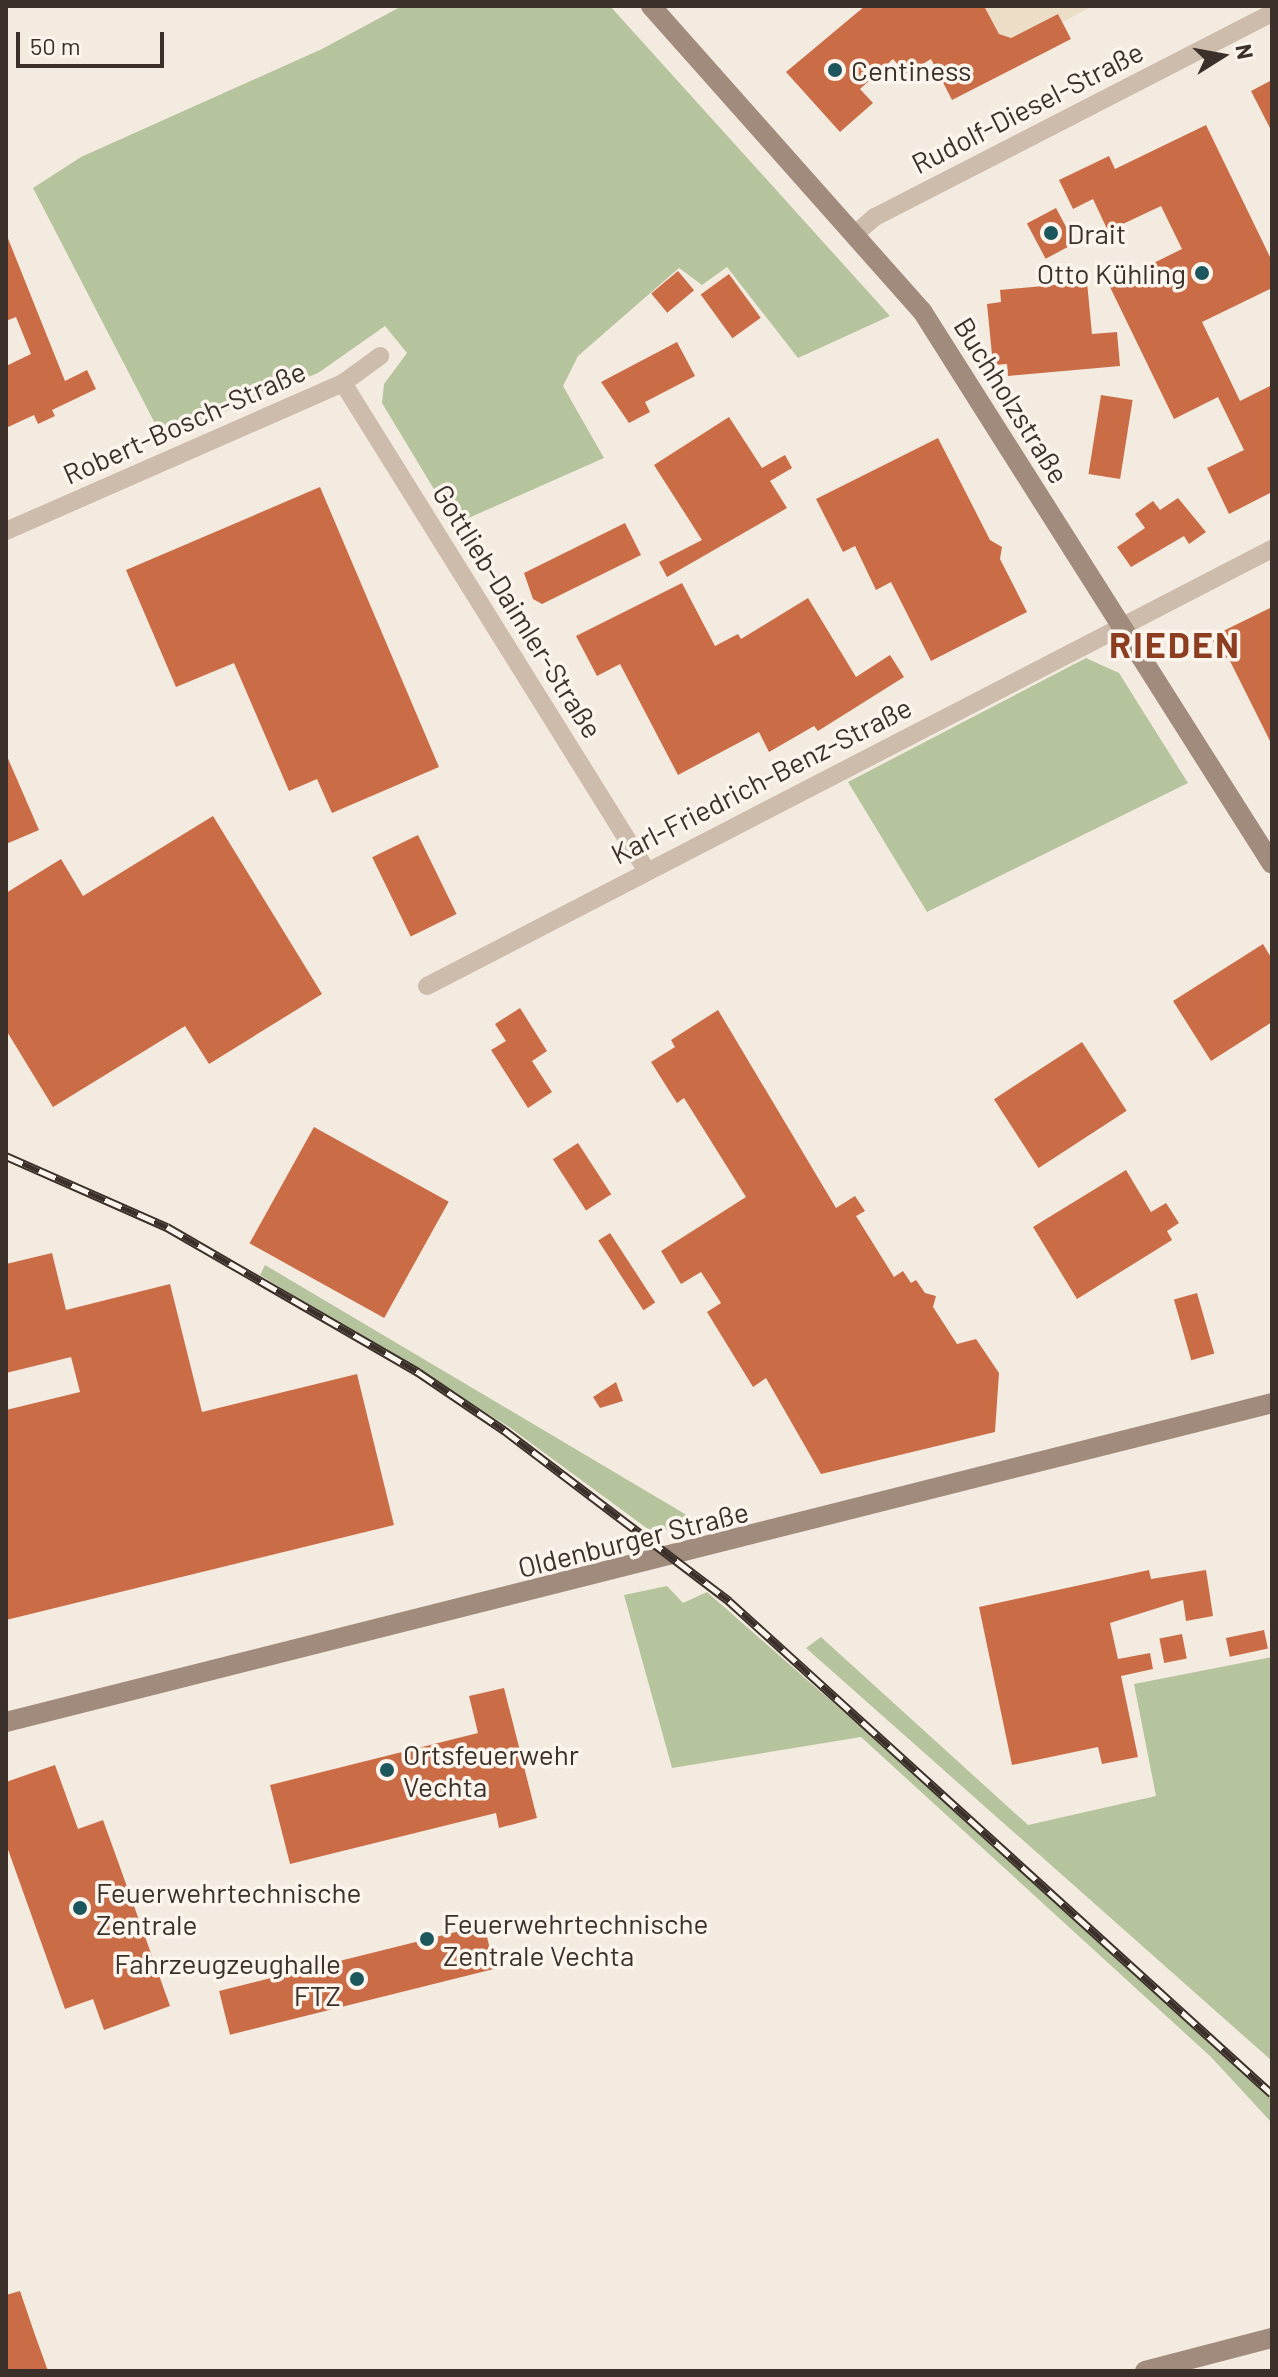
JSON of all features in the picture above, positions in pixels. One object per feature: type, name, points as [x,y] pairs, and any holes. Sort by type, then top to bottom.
[{"type":"main road","name":"Buchholzstraße","points":[[651,6],[922,311],[1272,864]]},
{"type":"main road","name":"Oldenburger Straße","points":[[6,1722],[1272,1403]]},
{"type":"main road","points":[[1145,2371],[1272,2338]]},
{"type":"street","name":"Rudolf-Diesel-Straße","points":[[854,235],[875,217],[1272,13]]},
{"type":"street","name":"Robert-Bosch-Straße","points":[[6,531],[343,383],[380,356]]},
{"type":"street","name":"Gottlieb-Daimler-Straße","points":[[343,383],[645,868]]},
{"type":"street","name":"Karl-Friedrich-Benz-Straße","points":[[427,986],[645,868],[1272,549]]},
{"type":"green space","points":[[402,6],[610,6],[890,316],[798,358],[727,267],[702,285],[679,268],[578,356],[563,386],[604,458],[455,524],[382,403],[384,384],[407,353],[385,326],[318,373],[162,437],[33,188],[81,157],[322,49]]},
{"type":"green space","points":[[1086,658],[1119,673],[1188,783],[927,912],[848,782]]},
{"type":"green space","points":[[265,1265],[690,1517],[697,1524],[652,1532],[509,1427],[260,1275]]},
{"type":"green space","points":[[667,1586],[683,1603],[707,1592],[871,1736],[1272,2100],[1272,2123],[1211,2057],[861,1737],[672,1768],[624,1595]]},
{"type":"green space","points":[[821,1637],[1028,1825],[1156,1796],[1134,1684],[1272,1657],[1272,2061],[806,1648]]},
{"type":"shaded area","points":[[984,6],[1089,8],[1063,22],[1058,14],[1011,38],[999,34]]},
{"type":"building","name":"Centiness","points":[[865,6],[984,6],[999,34],[1011,38],[1058,14],[1071,39],[952,100],[931,59],[906,74],[893,59],[860,89],[873,103],[840,132],[786,72]]},
{"type":"building","points":[[1272,80],[1272,132],[1251,91]]},
{"type":"building","name":"Otto Kühling","points":[[1206,125],[1272,261],[1272,288],[1202,322],[1240,401],[1272,385],[1272,492],[1229,514],[1207,468],[1244,450],[1218,397],[1174,419],[1109,285],[1182,249],[1161,206],[1108,231],[1093,199],[1073,209],[1059,180],[1109,156],[1115,169]]},
{"type":"building","name":"Drait","points":[[1056,208],[1075,243],[1046,259],[1027,223]]},
{"type":"building","points":[[7,236],[65,381],[87,370],[96,389],[52,410],[55,416],[38,424],[34,415],[6,428],[6,366],[31,354],[16,317],[6,321]]},
{"type":"building","points":[[678,271],[694,290],[667,313],[651,293]]},
{"type":"building","points":[[729,274],[761,318],[732,338],[701,295]]},
{"type":"building","points":[[1087,282],[1092,334],[1117,332],[1120,366],[1008,376],[1007,364],[993,365],[987,304],[1001,302],[1000,290]]},
{"type":"building","points":[[677,342],[695,376],[645,402],[650,412],[629,423],[601,382]]},
{"type":"building","points":[[1101,395],[1133,400],[1120,479],[1088,474]]},
{"type":"building","points":[[729,417],[762,468],[785,455],[792,468],[770,481],[787,508],[667,577],[659,562],[702,540],[654,465]]},
{"type":"building","points":[[938,438],[990,540],[1002,547],[1000,559],[1027,612],[931,661],[891,582],[876,590],[855,546],[843,552],[816,499]]},
{"type":"building","points":[[320,487],[439,767],[332,813],[317,779],[289,791],[234,663],[176,687],[126,570]]},
{"type":"building","points":[[1178,498],[1206,532],[1189,544],[1184,536],[1131,567],[1117,547],[1145,528],[1135,514],[1153,501],[1160,510]]},
{"type":"building","points":[[625,523],[641,555],[542,604],[533,599],[524,573]]},
{"type":"building","points":[[682,583],[715,646],[738,634],[741,639],[808,598],[856,677],[890,655],[904,677],[818,731],[814,726],[769,752],[759,732],[678,775],[620,664],[597,676],[576,636]]},
{"type":"building","points":[[1272,607],[1272,745],[1228,657],[1222,660],[1211,637]]},
{"type":"building","points":[[6,754],[39,830],[6,844]]},
{"type":"building","points":[[213,816],[322,994],[209,1064],[185,1026],[53,1107],[6,1030],[6,893],[61,859],[83,896]]},
{"type":"building","points":[[418,835],[457,914],[411,936],[372,857]]},
{"type":"building","points":[[1263,944],[1272,959],[1272,1022],[1211,1061],[1173,1001]]},
{"type":"building","points":[[520,1008],[547,1051],[532,1061],[552,1092],[528,1108],[491,1050],[506,1041],[495,1024]]},
{"type":"building","points":[[718,1010],[836,1208],[855,1196],[865,1211],[856,1216],[894,1277],[903,1271],[911,1283],[916,1280],[925,1293],[936,1296],[933,1307],[957,1344],[976,1339],[999,1373],[995,1432],[821,1474],[766,1378],[753,1387],[707,1312],[721,1303],[701,1272],[681,1284],[661,1251],[746,1197],[684,1098],[677,1103],[651,1062],[675,1047],[671,1040]]},
{"type":"building","points":[[1082,1042],[1127,1111],[1039,1168],[994,1099]]},
{"type":"building","points":[[314,1127],[449,1202],[384,1318],[250,1243]]},
{"type":"building","points":[[578,1143],[611,1194],[586,1210],[553,1159]]},
{"type":"building","points":[[1126,1170],[1151,1212],[1166,1203],[1179,1223],[1167,1231],[1172,1240],[1077,1299],[1033,1227]]},
{"type":"building","points":[[610,1233],[655,1303],[643,1310],[598,1241]]},
{"type":"building","points":[[52,1253],[66,1310],[170,1284],[202,1412],[357,1374],[394,1525],[6,1620],[6,1410],[80,1392],[71,1357],[6,1373],[6,1264]]},
{"type":"building","points":[[1197,1293],[1214,1354],[1191,1360],[1174,1300]]},
{"type":"building","points":[[616,1382],[623,1401],[600,1408],[593,1397]]},
{"type":"building","points":[[1149,1570],[1151,1579],[1206,1570],[1213,1616],[1186,1621],[1183,1600],[1110,1623],[1118,1659],[1150,1653],[1153,1669],[1121,1676],[1138,1757],[1102,1764],[1098,1747],[1012,1765],[979,1607]]},
{"type":"building","points":[[1264,1630],[1268,1649],[1230,1657],[1226,1638]]},
{"type":"building","points":[[1182,1634],[1187,1659],[1164,1663],[1159,1638]]},
{"type":"building","points":[[504,1688],[537,1818],[499,1828],[496,1813],[290,1864],[270,1785],[478,1733],[469,1696]]},
{"type":"building","name":"Feuerwehrtechnische Zentrale","points":[[55,1765],[78,1829],[103,1820],[170,2006],[104,2030],[93,1999],[65,2009],[6,1844],[6,1782]]},
{"type":"building","name":"Fahrzeugzeughalle FTZ","points":[[484,1925],[495,1969],[230,2035],[219,1991]]},
{"type":"building","points":[[20,2291],[48,2371],[6,2371],[6,2295]]},
{"type":"railway","points":[[6,1156],[167,1227],[418,1372],[504,1430],[729,1601],[1272,2094]]},
{"type":"place","name":"Centiness","points":[[835,70]]},
{"type":"place","name":"Drait","points":[[1051,233]]},
{"type":"place","name":"Otto Kühling","points":[[1202,273]]},
{"type":"place","name":"Ortsfeuerwehr Vechta","points":[[387,1770]]},
{"type":"place","name":"Feuerwehrtechnische Zentrale","points":[[80,1908]]},
{"type":"place","name":"Feuerwehrtechnische Zentrale Vechta","points":[[427,1939]]},
{"type":"place","name":"Fahrzeugzeughalle FTZ","points":[[357,1979]]},
{"type":"district","name":"RIEDEN","points":[[1175,644]]}]
